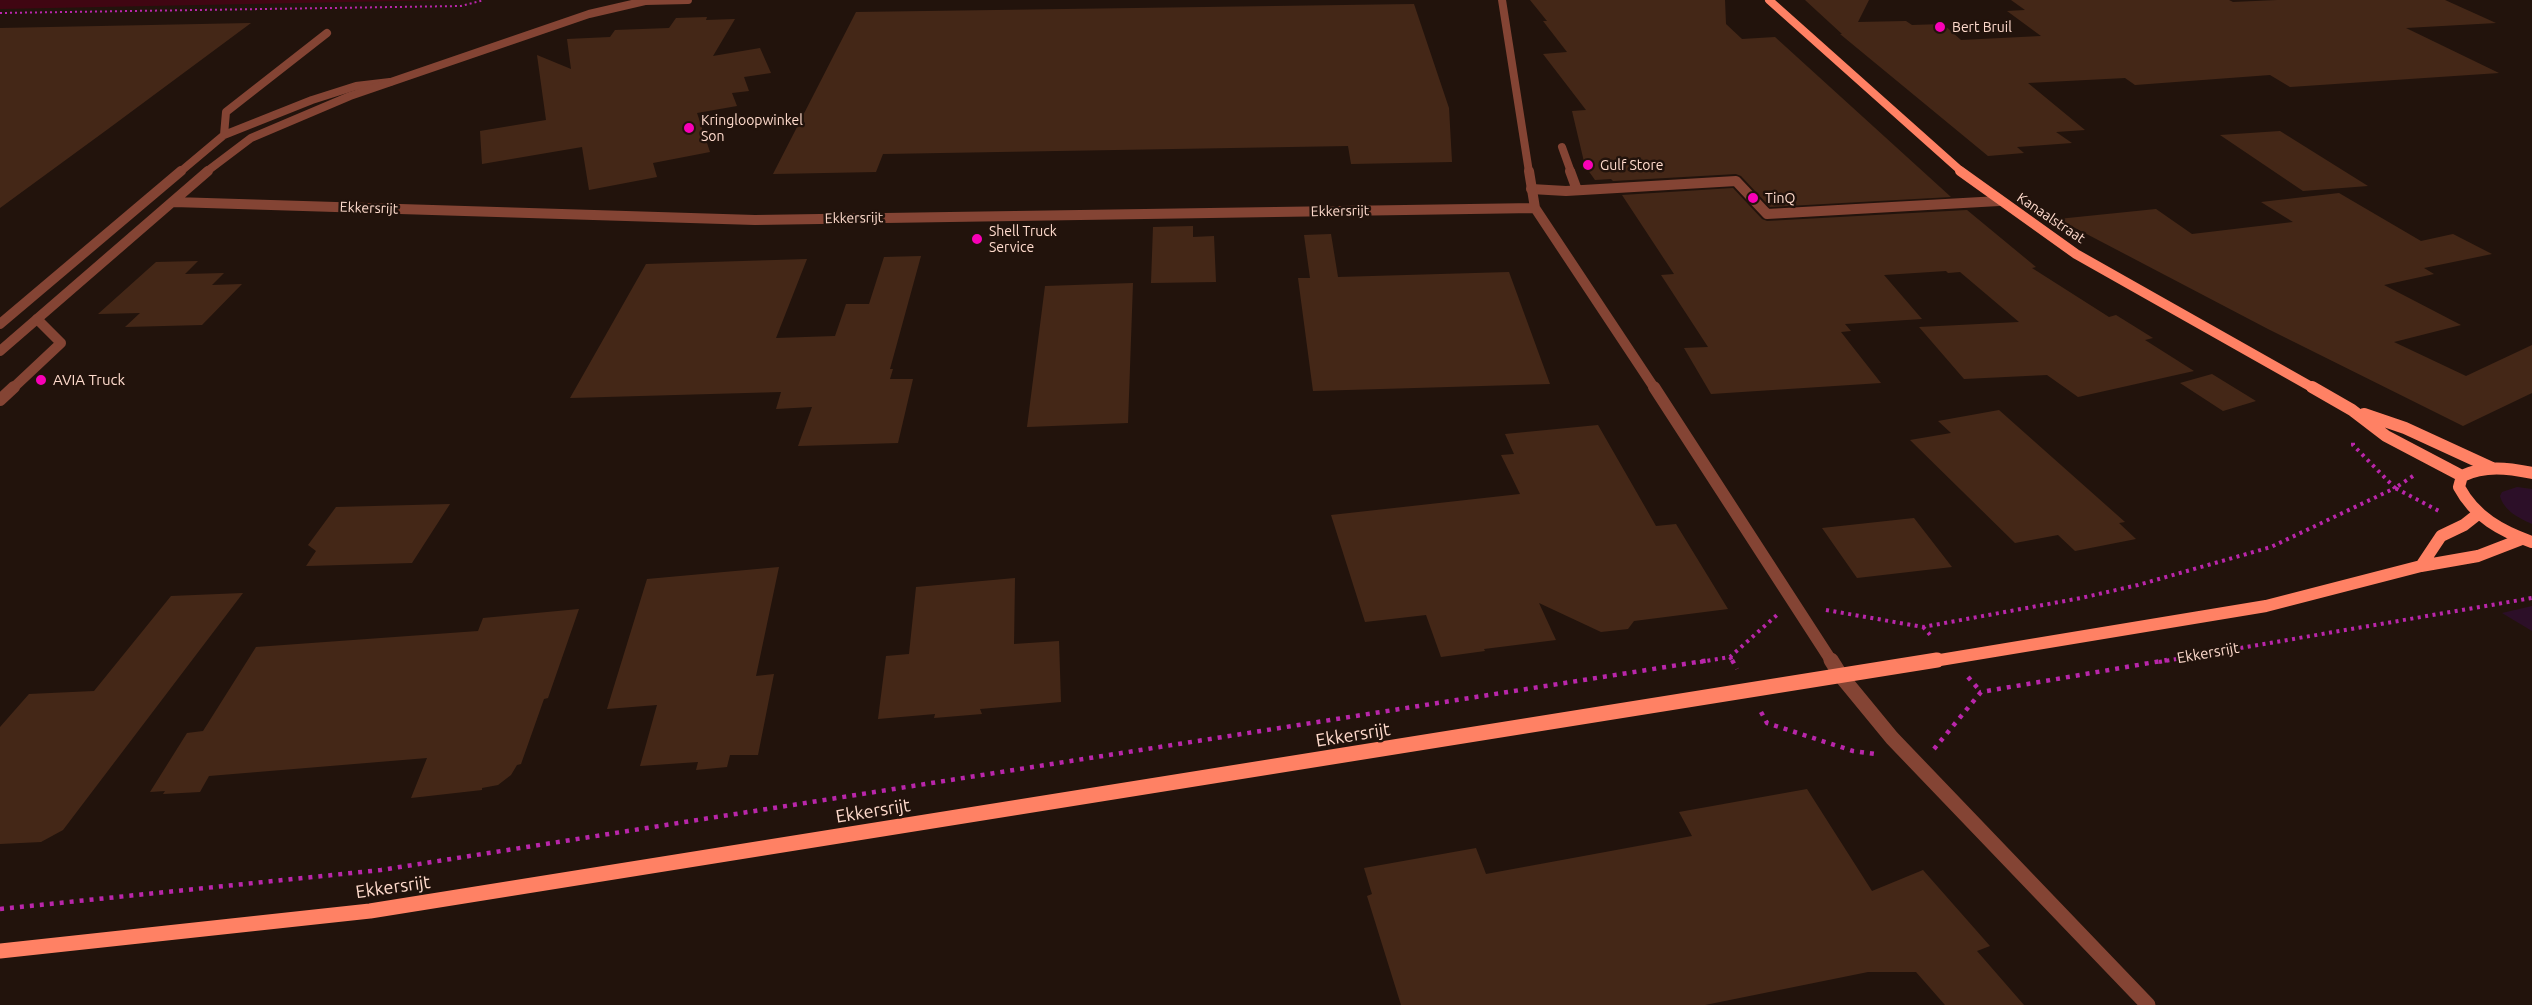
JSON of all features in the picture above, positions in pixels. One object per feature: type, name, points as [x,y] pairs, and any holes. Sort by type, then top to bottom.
[{"type":"main road","name":"Kanaalstraat","points":[[1769,0],[1961,172],[2076,254],[2352,410],[2386,436],[2462,476]]},
{"type":"main road","name":"Kanaalstraat","points":[[2352,410],[2405,428],[2492,468]]},
{"type":"main road","points":[[2527,541],[2498,528],[2478,514],[2464,500],[2459,487],[2462,476],[2474,470],[2492,468],[2532,473]]},
{"type":"main road","points":[[2421,566],[2441,536],[2464,525],[2478,514]]},
{"type":"main road","name":"Ekkersrijt","points":[[0,951],[370,911],[1750,691],[2266,606],[2421,566],[2478,556],[2527,541]]},
{"type":"street","points":[[0,351],[222,159],[251,138],[285,122],[391,82],[589,14],[623,4],[688,0]]},
{"type":"street","points":[[1502,0],[1535,208],[1800,609],[1841,676],[1912,759],[2148,1005]]},
{"type":"street","points":[[224,135],[226,112],[327,33]]},
{"type":"street","points":[[0,324],[224,135],[312,100],[356,86],[391,82]]},
{"type":"street","points":[[1563,147],[1577,190]]},
{"type":"street","points":[[1531,189],[1577,190],[1736,181],[1767,214],[1999,201]]},
{"type":"street","name":"Ekkersrijt","points":[[174,202],[754,219],[1535,208]]},
{"type":"street","points":[[0,400],[62,343],[37,319]]},
{"type":"path","points":[[0,13],[461,6],[484,0]]},
{"type":"path","points":[[1912,759],[1853,751],[1767,723],[1730,657],[1778,614],[1800,609],[1825,610],[1923,627],[2138,585],[2271,547],[2395,488]]},
{"type":"path","name":"Ekkersrijt","points":[[1912,759],[1933,751],[1981,692],[2532,598]]},
{"type":"path","name":"Ekkersrijt","points":[[0,909],[381,870],[1730,657]]},
{"type":"shaded area","points":[[0,0],[448,0],[0,9]]},
{"type":"shaded area","points":[[2517,487],[2532,489],[2532,524],[2513,513],[2502,501],[2500,496],[2502,492]]},
{"type":"shaded area","points":[[2532,606],[2532,631],[2502,613]]},
{"type":"building","points":[[1530,0],[1725,0],[1726,24],[1742,39],[1775,37],[1951,197],[1770,207],[1741,176],[1736,174],[1595,180],[1585,166],[1572,111],[1586,110],[1543,54],[1567,52]]},
{"type":"building","points":[[1805,0],[1869,0],[1858,22],[1906,21],[1912,25],[1943,24],[1961,40],[2041,36],[2007,11],[2025,10],[2011,0],[2229,0],[2233,2],[2445,0],[2496,23],[2406,28],[2499,73],[2290,87],[2270,75],[2135,85],[2125,78],[2028,83],[2085,130],[2056,132],[2072,143],[2017,147],[2024,153],[1988,156],[1840,34],[1842,34]]},
{"type":"building","points":[[1414,4],[1449,108],[1452,162],[1351,164],[1348,146],[883,154],[876,172],[773,174],[856,12]]},
{"type":"building","points":[[707,17],[706,20],[735,19],[713,56],[760,48],[771,73],[744,77],[749,91],[732,93],[737,106],[697,113],[710,152],[653,163],[657,177],[589,190],[582,147],[482,164],[480,131],[546,120],[537,55],[571,69],[567,39],[610,37],[615,30],[669,28],[676,18]]},
{"type":"building","points":[[251,23],[108,129],[0,208],[0,28]]},
{"type":"building","points":[[2280,131],[2368,186],[2303,191],[2220,135]]},
{"type":"building","points":[[1733,188],[1762,219],[1767,221],[1967,210],[2036,267],[2032,268],[2109,317],[2116,315],[2153,338],[2145,340],[2194,371],[2078,397],[2047,375],[1964,379],[1919,327],[2019,322],[1960,272],[1948,273],[1946,271],[1884,275],[1922,319],[1845,324],[1851,331],[1841,332],[1881,383],[1711,394],[1684,348],[1708,347],[1661,275],[1674,274],[1622,195]]},
{"type":"building","points":[[2339,193],[2421,241],[2453,234],[2492,254],[2424,268],[2434,274],[2384,285],[2461,325],[2394,342],[2466,376],[2532,345],[2532,393],[2463,426],[2268,329],[2058,219],[2156,209],[2192,234],[2293,222],[2261,202]]},
{"type":"building","points":[[1193,226],[1193,237],[1214,236],[1216,282],[1151,283],[1153,227]]},
{"type":"building","points":[[1331,234],[1338,277],[1509,272],[1550,384],[1313,391],[1298,278],[1310,278],[1304,235]]},
{"type":"building","points":[[921,256],[890,369],[893,369],[890,379],[913,379],[898,443],[798,446],[812,407],[776,409],[781,392],[570,398],[646,264],[807,259],[776,338],[835,336],[846,304],[869,304],[884,257]]},
{"type":"building","points":[[198,261],[185,274],[224,273],[212,285],[242,284],[202,325],[125,327],[140,313],[98,314],[156,262]]},
{"type":"building","points":[[1133,283],[1128,423],[1027,427],[1045,286]]},
{"type":"building","points":[[2212,374],[2256,401],[2223,411],[2180,383]]},
{"type":"building","points":[[1999,410],[2125,522],[2119,523],[2136,539],[2075,551],[2058,535],[2015,543],[1910,440],[1951,433],[1938,421]]},
{"type":"building","points":[[1598,425],[1656,526],[1676,524],[1728,609],[1634,621],[1628,629],[1601,632],[1539,603],[1556,640],[1441,657],[1426,615],[1365,622],[1331,515],[1520,494],[1501,455],[1514,454],[1505,434]]},
{"type":"building","points":[[450,504],[412,563],[306,566],[316,551],[308,545],[336,507]]},
{"type":"building","points":[[1914,518],[1952,567],[1857,578],[1822,528]]},
{"type":"building","points":[[779,567],[756,676],[774,674],[758,755],[730,755],[727,767],[696,770],[698,762],[640,766],[657,705],[607,709],[647,579]]},
{"type":"building","points":[[1015,578],[1014,644],[1059,641],[1061,702],[980,709],[982,714],[934,718],[935,714],[878,719],[886,656],[909,654],[916,587]]},
{"type":"building","points":[[243,593],[63,830],[41,842],[0,844],[0,727],[29,694],[94,691],[171,596]]},
{"type":"building","points":[[579,609],[548,698],[544,699],[521,764],[517,765],[511,775],[498,785],[482,788],[482,790],[411,798],[427,758],[209,776],[200,792],[163,794],[165,791],[150,792],[187,733],[203,731],[256,647],[478,631],[483,618]]},
{"type":"building","points":[[1807,789],[1872,891],[1923,870],[1990,946],[1977,951],[2024,1005],[1945,1005],[1916,972],[1868,972],[1705,1005],[1401,1005],[1367,896],[1372,894],[1364,868],[1476,848],[1486,874],[1692,836],[1679,812]]},
{"type":"place","name":"Bert Bruil","points":[[1940,27]]},
{"type":"place","name":"Kringloopwinkel Son","points":[[689,128]]},
{"type":"place","name":"Gulf Store","points":[[1588,165]]},
{"type":"place","name":"TinQ","points":[[1753,198]]},
{"type":"place","name":"Shell Truck Service","points":[[977,239]]},
{"type":"place","name":"AVIA Truck","points":[[41,380]]}]
